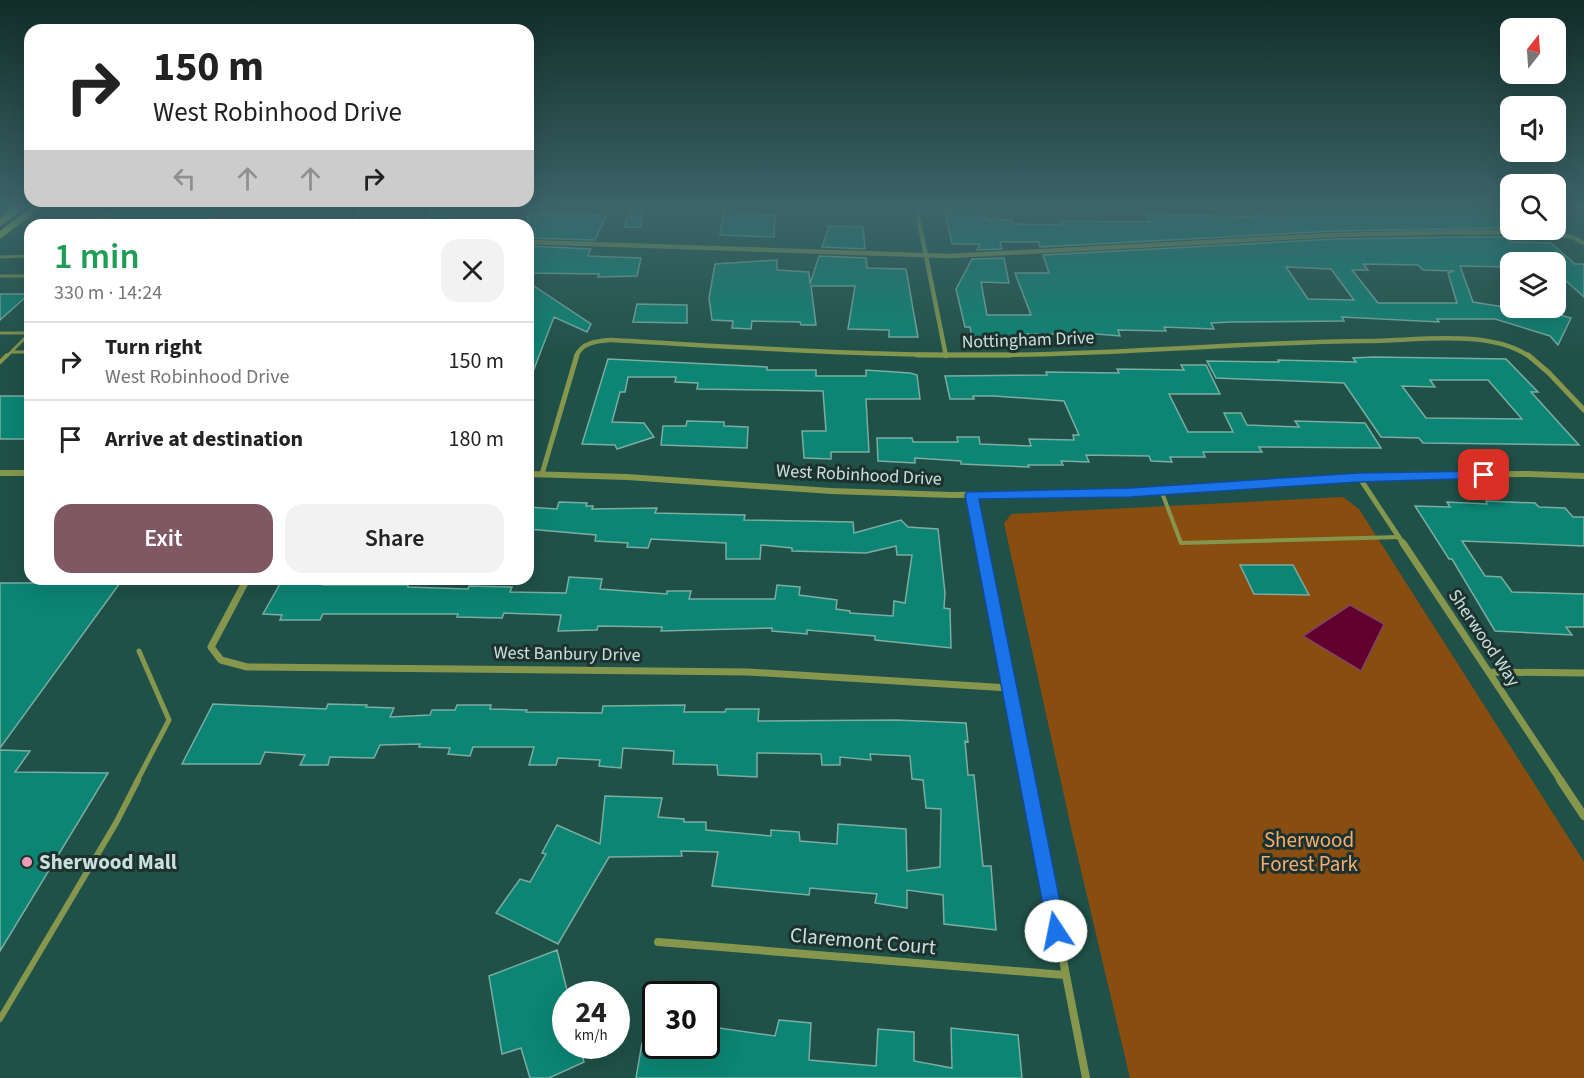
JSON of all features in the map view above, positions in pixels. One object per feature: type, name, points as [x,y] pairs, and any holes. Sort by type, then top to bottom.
[{"type":"street","points":[[926,256],[946,356]]},
{"type":"street","name":"Nottingham Drive","points":[[542,474],[574,359],[585,344],[611,340],[811,352],[946,356],[1046,354],[1271,343],[1497,342],[1526,352],[1584,410]]},
{"type":"street","points":[[1,474],[24,473]]},
{"type":"street","name":"West Robinhood Drive","points":[[534,474],[627,477],[831,492],[972,495],[1161,490],[1359,477],[1528,474],[1584,477]]},
{"type":"street","name":"Sherwood Way","points":[[1359,477],[1584,816]]},
{"type":"street","points":[[972,495],[1086,1078]]},
{"type":"street","name":"West Banbury Drive","points":[[244,585],[216,633],[211,647],[215,657],[223,662],[247,667],[748,672],[1009,687]]},
{"type":"street","points":[[1489,672],[1584,673]]},
{"type":"street","name":"Claremont Court","points":[[658,942],[1065,975]]},
{"type":"lane","points":[[0,257],[21,256]]},
{"type":"lane","points":[[0,276],[24,276]]},
{"type":"lane","points":[[0,333],[24,333]]},
{"type":"lane","points":[[0,362],[24,339]]},
{"type":"lane","points":[[11,352],[24,352]]},
{"type":"lane","points":[[1161,490],[1181,543],[1399,537]]},
{"type":"lane","points":[[0,1019],[116,823],[169,720],[139,651]]},
{"type":"green space","name":"Sherwood Forest Park","points":[[1343,497],[1359,509],[1584,862],[1584,1078],[1130,1078],[1072,832],[1004,523],[1012,514]]},
{"type":"shaded area","points":[[1350,605],[1384,624],[1361,671],[1303,636]]},
{"type":"building","points":[[534,256],[641,258],[637,276],[598,277],[599,274],[534,273]]},
{"type":"building","points":[[819,256],[866,258],[867,268],[906,269],[918,337],[889,337],[889,330],[848,329],[855,286],[811,286],[816,325],[801,325],[800,322],[752,321],[751,329],[732,328],[733,321],[712,320],[709,298],[715,264],[777,260],[777,270],[809,272],[810,284]]},
{"type":"building","points":[[1043,256],[1500,256],[1500,267],[1460,266],[1473,302],[1500,306],[1500,318],[1571,318],[1558,345],[1550,336],[1495,319],[1437,319],[1439,322],[1342,317],[1344,321],[1211,323],[1214,329],[1164,327],[1166,331],[1118,330],[1120,336],[1072,332],[1072,334],[1027,334],[1029,337],[972,337],[970,327],[965,327],[956,289],[972,259],[1004,258],[1009,283],[981,282],[987,315],[1031,315],[1015,273],[1049,273]],"holes":[[[1363,264],[1418,265],[1423,270],[1454,271],[1448,273],[1457,303],[1378,303],[1352,270],[1368,270]],[[1286,267],[1331,269],[1354,300],[1308,299]]]},
{"type":"building","points":[[1566,256],[1575,264],[1584,264],[1584,297],[1566,281]]},
{"type":"building","points":[[534,286],[591,324],[587,332],[554,317],[534,369]]},
{"type":"building","points":[[0,294],[24,294],[24,298],[0,320]]},
{"type":"building","points":[[637,304],[687,305],[687,323],[633,322]]},
{"type":"building","points":[[1353,358],[1506,359],[1538,392],[1531,392],[1579,445],[1423,443],[1419,438],[1381,437],[1344,383],[1216,378],[1207,361],[1356,362]],"holes":[[[1430,380],[1488,380],[1522,419],[1426,418],[1402,386],[1435,387]]]},
{"type":"building","points":[[608,359],[767,367],[767,370],[816,370],[816,376],[866,376],[866,370],[910,373],[917,375],[920,399],[866,399],[869,452],[831,452],[831,459],[804,458],[802,431],[826,431],[823,391],[697,389],[698,383],[675,382],[676,377],[628,377],[625,392],[620,392],[612,422],[644,423],[654,437],[617,449],[615,445],[582,444]]},
{"type":"building","points":[[1181,365],[1206,365],[1220,394],[1169,394],[1188,432],[1233,432],[1224,413],[1241,413],[1247,425],[1299,427],[1295,421],[1365,423],[1381,448],[1259,447],[1262,452],[1203,452],[1205,457],[1170,457],[1172,462],[1151,461],[1149,456],[1086,455],[1089,462],[1061,461],[1063,465],[1028,465],[1029,467],[961,464],[961,461],[915,458],[915,463],[878,461],[877,438],[912,438],[913,442],[958,442],[957,437],[979,437],[980,444],[1031,446],[1029,439],[1074,440],[1073,435],[1079,435],[1064,401],[994,396],[950,399],[945,376],[1047,375],[1046,372],[1119,373],[1117,369],[1184,370]]},
{"type":"building","points":[[0,396],[24,396],[24,439],[0,439]]},
{"type":"building","points":[[687,421],[724,422],[724,426],[748,427],[747,448],[661,445],[663,426],[686,426]]},
{"type":"building","points":[[1486,501],[1535,503],[1539,507],[1565,508],[1573,517],[1584,517],[1584,546],[1462,541],[1485,576],[1501,577],[1512,592],[1584,594],[1584,627],[1566,627],[1572,635],[1495,631],[1452,559],[1449,559],[1415,506],[1450,507],[1447,502],[1487,504]]},
{"type":"building","points":[[559,502],[587,503],[586,506],[593,506],[592,509],[657,508],[655,513],[745,515],[744,520],[853,522],[854,533],[901,520],[908,527],[938,529],[945,593],[944,608],[950,609],[951,648],[875,640],[875,636],[807,630],[807,634],[772,631],[772,628],[661,631],[662,627],[598,626],[597,630],[558,631],[561,615],[504,613],[502,618],[457,617],[458,614],[323,614],[320,620],[280,620],[282,615],[263,614],[279,585],[408,585],[408,587],[468,589],[469,586],[512,587],[510,592],[566,593],[569,577],[602,579],[600,589],[667,594],[667,591],[691,591],[689,599],[775,599],[777,585],[800,587],[799,595],[837,600],[836,609],[850,611],[850,613],[893,616],[894,601],[905,603],[912,555],[897,555],[896,546],[866,553],[792,551],[792,548],[761,545],[760,559],[726,559],[726,543],[651,539],[648,548],[627,547],[628,543],[595,541],[596,535],[534,530],[534,507],[557,509]]},
{"type":"building","points":[[1240,565],[1293,565],[1309,595],[1254,594]]},
{"type":"building","points":[[0,583],[119,585],[0,748]]},
{"type":"building","points":[[213,704],[326,709],[328,704],[367,705],[366,707],[394,708],[390,717],[430,715],[432,710],[455,710],[457,705],[491,705],[490,709],[527,710],[526,712],[602,713],[603,706],[685,705],[684,712],[759,709],[758,721],[896,720],[966,723],[968,775],[974,775],[983,866],[991,866],[996,930],[944,924],[943,895],[907,890],[907,908],[875,903],[877,894],[810,888],[809,895],[712,886],[718,852],[681,851],[682,856],[609,857],[558,944],[496,913],[520,879],[530,882],[546,854],[542,853],[557,825],[600,844],[605,796],[662,798],[658,817],[684,819],[684,822],[706,822],[706,830],[771,836],[771,830],[799,832],[800,841],[837,844],[838,824],[906,829],[907,871],[940,867],[941,809],[926,808],[923,780],[912,779],[910,756],[870,754],[871,760],[840,757],[840,765],[822,765],[821,754],[757,753],[757,777],[718,775],[717,765],[673,764],[674,751],[623,748],[621,768],[599,766],[600,760],[558,758],[556,765],[529,765],[534,747],[473,747],[470,756],[448,754],[450,748],[419,747],[420,744],[380,745],[374,758],[330,757],[328,765],[300,765],[305,755],[265,752],[260,764],[182,764]]},
{"type":"building","name":"Sherwood Mall","points":[[0,750],[30,751],[15,772],[108,773],[0,951]]},
{"type":"building","points":[[557,950],[565,981],[552,981],[552,1059],[583,1059],[584,1062],[549,1078],[530,1078],[521,1048],[502,1054],[489,976]]},
{"type":"building","points":[[779,1020],[811,1023],[809,1060],[876,1066],[878,1029],[914,1032],[914,1061],[952,1068],[951,1028],[1018,1035],[1022,1078],[636,1078],[642,1043],[642,1059],[720,1059],[720,1028],[775,1036]]},
{"type":"place","name":"Sherwood Mall","points":[[27,862]]},
{"type":"route","points":[[1056,931],[972,495],[1130,492],[1359,477],[1484,475]]}]
